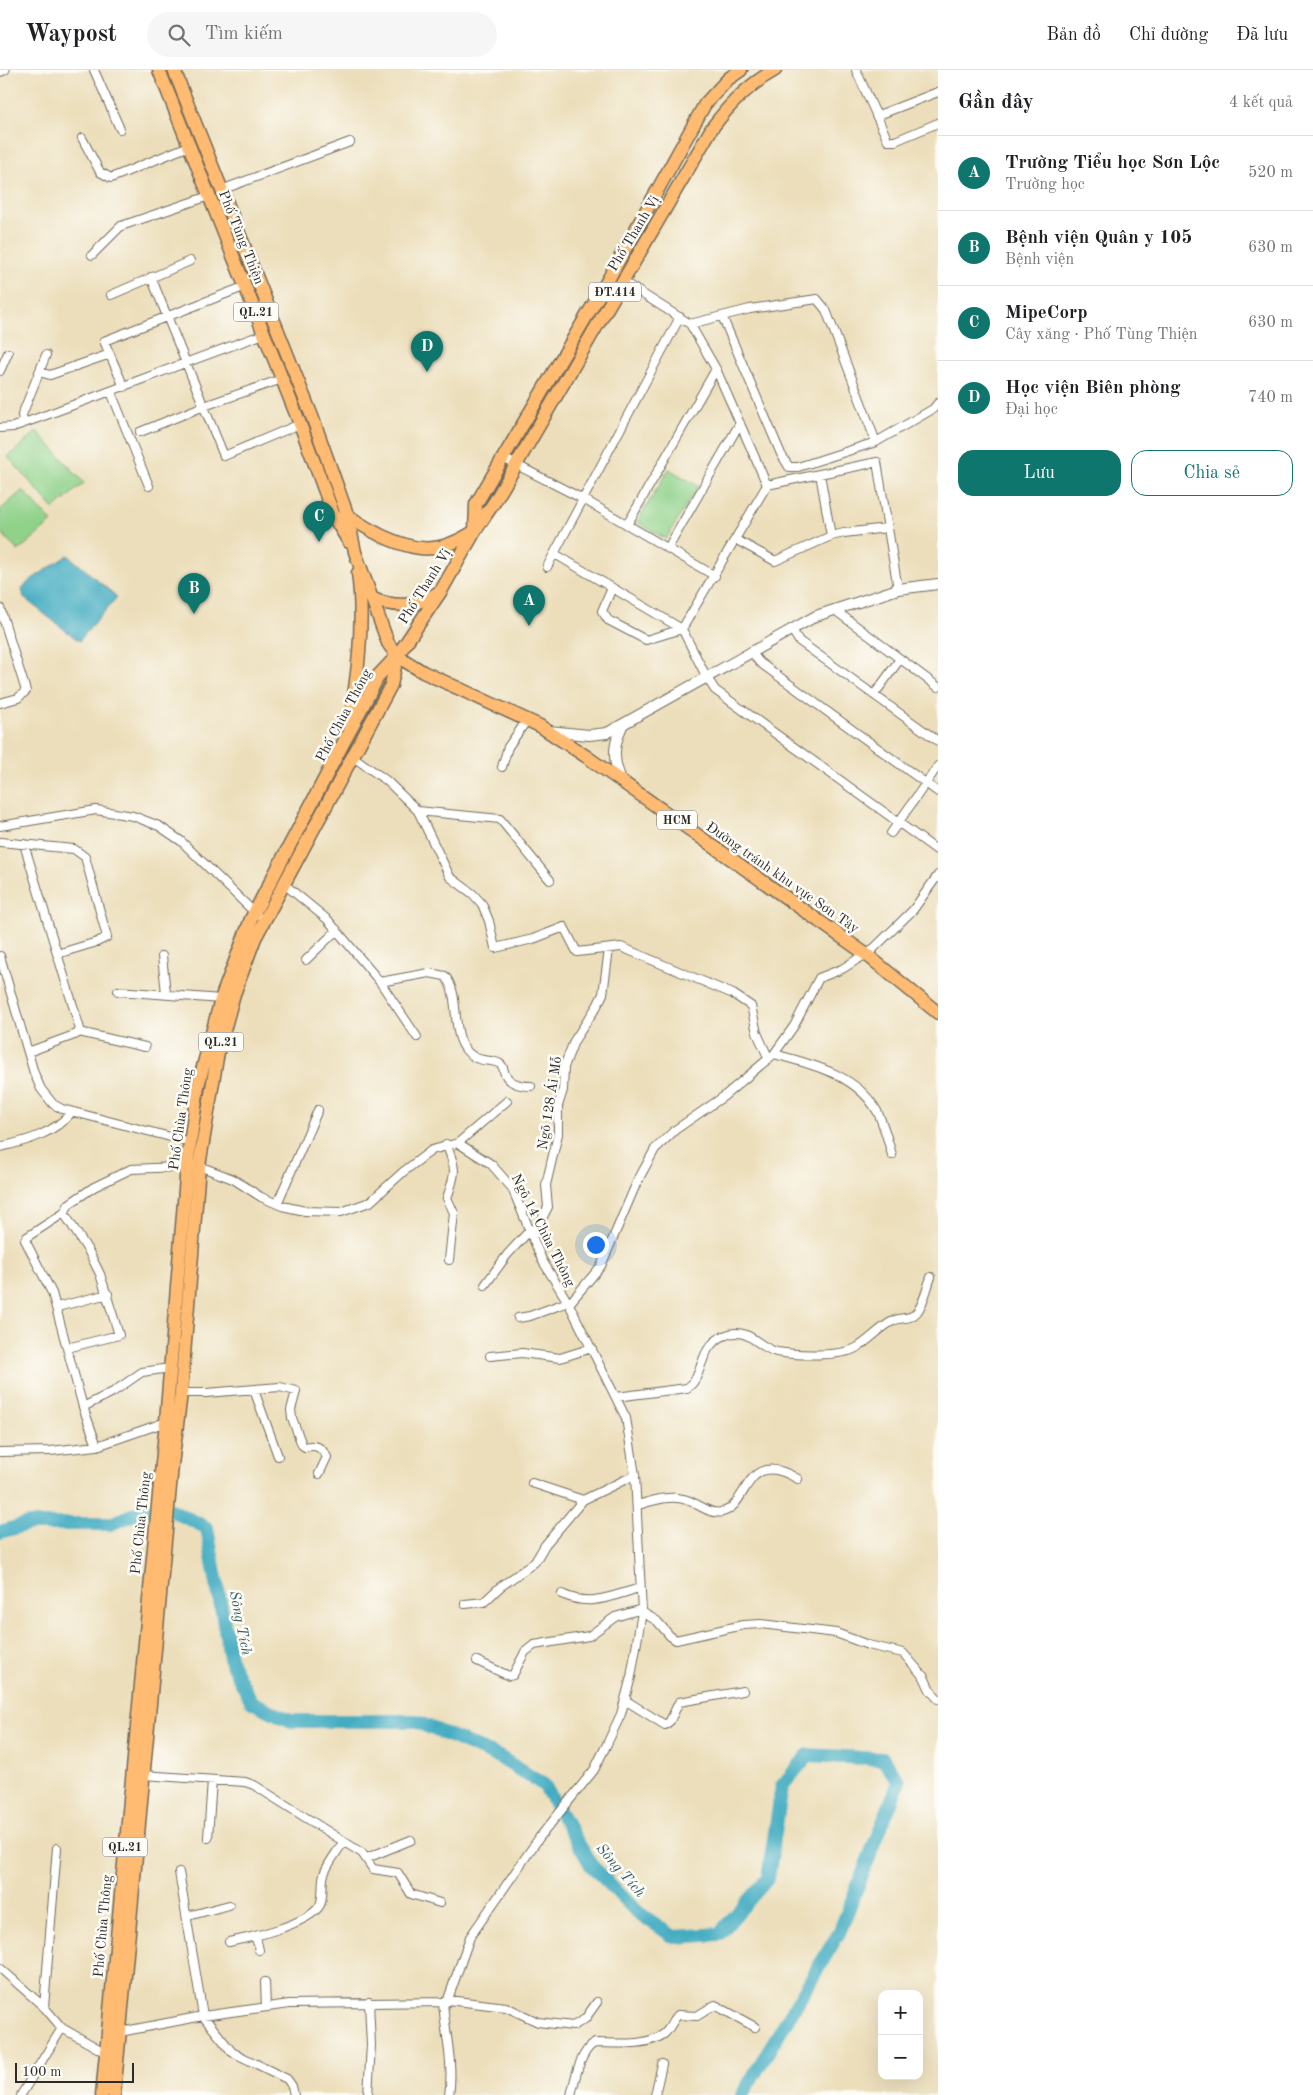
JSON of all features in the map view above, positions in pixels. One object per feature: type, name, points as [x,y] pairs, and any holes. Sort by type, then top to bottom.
[{"type":"main road","name":"Phố Tùng Thiện","points":[[159,70],[300,424],[355,552],[388,643],[397,656]]},
{"type":"main road","name":"Phố Tùng Thiện","points":[[174,70],[313,419],[341,517]]},
{"type":"main road","name":"Phố Thanh Vị","points":[[475,531],[476,504],[609,278],[706,104],[728,79],[741,70]]},
{"type":"main road","name":"Phố Thanh Vị","points":[[397,656],[441,591],[712,128],[732,102],[758,79],[775,70]]},
{"type":"main road","points":[[609,278],[622,281]]},
{"type":"main road","points":[[341,517],[414,548],[426,550],[459,541],[475,531]]},
{"type":"main road","points":[[347,739],[361,629],[362,602],[355,552]]},
{"type":"main road","points":[[373,599],[401,606],[416,604],[441,591]]},
{"type":"main road","name":"Phố Chùa Thông","points":[[171,1422],[181,1393],[193,1165],[190,1142],[198,1086],[234,994],[259,917],[284,884],[345,760],[347,739],[379,675],[397,656]]},
{"type":"main road","name":"Phố Chùa Thông","points":[[102,2095],[171,1422],[170,1368],[193,1165],[221,999],[259,917],[345,760],[390,685],[397,656]]},
{"type":"main road","name":"Đường tránh khu vực Sơn Tây","points":[[397,656],[423,672],[548,731],[622,781],[867,956],[938,1014]]},
{"type":"main road","name":"Phố Chùa Thông","points":[[114,2095],[143,1775],[153,1601]]},
{"type":"street","points":[[0,72],[4,70]]},
{"type":"street","points":[[94,70],[120,129]]},
{"type":"street","points":[[856,70],[885,139],[890,142],[938,122]]},
{"type":"street","points":[[876,116],[938,92]]},
{"type":"street","points":[[82,138],[100,172],[111,178],[189,146]]},
{"type":"street","points":[[221,190],[350,142]]},
{"type":"street","points":[[92,255],[120,226],[209,196]]},
{"type":"street","points":[[110,295],[190,261]]},
{"type":"street","points":[[151,277],[224,456],[300,424]]},
{"type":"street","points":[[622,281],[690,324],[716,370],[767,485]]},
{"type":"street","points":[[124,388],[104,341],[166,315],[246,286]]},
{"type":"street","points":[[690,324],[722,316],[817,299],[823,303],[876,442]]},
{"type":"street","points":[[722,316],[781,454],[789,466],[798,468],[876,442],[933,409],[938,403]]},
{"type":"street","points":[[547,568],[680,317]]},
{"type":"street","points":[[0,428],[24,423],[124,388],[186,362],[264,334]]},
{"type":"street","points":[[0,371],[8,353]]},
{"type":"street","points":[[39,372],[50,375],[110,354]]},
{"type":"street","points":[[24,423],[22,415],[46,355]]},
{"type":"street","points":[[627,525],[716,370]]},
{"type":"street","points":[[140,432],[204,406],[282,379]]},
{"type":"street","points":[[111,392],[149,486]]},
{"type":"street","points":[[668,548],[740,423]]},
{"type":"street","points":[[503,458],[584,500],[715,576]]},
{"type":"street","points":[[612,588],[602,611],[608,620],[646,640],[682,629],[767,485],[877,462],[898,589]]},
{"type":"street","points":[[820,474],[831,536]]},
{"type":"street","points":[[735,540],[774,562],[844,532],[887,528]]},
{"type":"street","points":[[555,554],[682,629],[715,690],[938,851]]},
{"type":"street","points":[[548,731],[598,735],[622,726],[706,676],[816,616],[836,611],[871,596],[898,589],[938,584]]},
{"type":"street","points":[[0,608],[26,690],[18,698],[0,703]]},
{"type":"street","points":[[836,611],[938,687]]},
{"type":"street","points":[[792,630],[800,641],[938,741]]},
{"type":"street","points":[[751,651],[759,662],[938,792]]},
{"type":"street","points":[[874,695],[900,659]]},
{"type":"street","points":[[502,767],[508,747],[527,720]]},
{"type":"street","points":[[622,726],[614,754],[616,768],[622,781]]},
{"type":"street","points":[[345,760],[387,781],[418,810],[450,877],[473,894],[482,904],[489,921],[495,948],[533,939],[564,928],[577,952],[622,947],[667,964],[733,994],[753,1009],[757,1033],[771,1055],[826,1070],[854,1084],[877,1111],[892,1155]]},
{"type":"street","points":[[891,833],[938,766]]},
{"type":"street","points":[[0,826],[96,810],[133,816],[159,826],[181,841],[259,917]]},
{"type":"street","points":[[418,810],[500,819],[550,880]]},
{"type":"street","points":[[0,842],[74,849],[80,851],[88,864],[107,937],[97,942],[57,954]]},
{"type":"street","points":[[24,844],[79,1023],[79,1032]]},
{"type":"street","points":[[518,1318],[530,1316],[568,1303],[601,1266],[637,1182],[655,1149],[675,1130],[723,1097],[771,1055],[794,1026],[819,978],[842,969],[861,957],[867,956],[913,910],[938,875]]},
{"type":"street","points":[[284,884],[321,913],[337,930],[380,982],[417,1036]]},
{"type":"street","points":[[306,960],[337,930]]},
{"type":"street","name":"Ngõ 128 Ái Mỗ","points":[[484,1285],[532,1233],[548,1207],[546,1185],[558,1134],[558,1106],[563,1090],[564,1067],[574,1041],[603,994],[609,949]]},
{"type":"street","points":[[0,956],[28,1052],[41,1089],[54,1104],[72,1112],[190,1142]]},
{"type":"street","points":[[162,956],[166,993]]},
{"type":"street","points":[[380,982],[430,973],[445,976],[450,985],[462,1042],[470,1054],[475,1058],[498,1063],[507,1077],[519,1086],[531,1086]]},
{"type":"street","points":[[118,991],[166,993],[221,999]]},
{"type":"street","points":[[28,1052],[79,1032],[145,1047]]},
{"type":"street","points":[[97,1446],[83,1407],[57,1307],[45,1277],[25,1240],[64,1212],[69,1204],[94,1186],[131,1169],[193,1165],[233,1179],[261,1197],[277,1204],[305,1211],[324,1213],[356,1208],[380,1195],[402,1172],[420,1158],[446,1144],[458,1143],[507,1101]]},
{"type":"street","points":[[277,1204],[318,1110]]},
{"type":"street","points":[[0,1147],[19,1143],[55,1128],[72,1112]]},
{"type":"street","name":"Ngõ 14 Chùa Thông","points":[[445,2001],[470,1937],[539,1838],[594,1770],[625,1700],[637,1650],[642,1610],[638,1505],[628,1425],[592,1348],[542,1260],[515,1194],[502,1175],[491,1164],[458,1143]]},
{"type":"street","points":[[446,1144],[456,1169],[448,1198],[454,1213],[449,1260]]},
{"type":"street","points":[[64,1212],[89,1252],[108,1294],[119,1335],[67,1348]]},
{"type":"street","points":[[616,1397],[687,1388],[694,1382],[700,1363],[711,1344],[731,1333],[738,1332],[749,1335],[761,1345],[775,1352],[815,1354],[851,1350],[892,1322],[908,1319],[915,1314],[921,1305],[930,1277]]},
{"type":"street","points":[[57,1307],[108,1294]]},
{"type":"street","points":[[490,1356],[522,1353],[560,1358],[592,1348]]},
{"type":"street","points":[[83,1407],[113,1392],[142,1372],[170,1368]]},
{"type":"street","points":[[181,1393],[280,1387],[296,1391],[291,1410],[299,1439],[305,1447],[314,1445],[322,1449],[326,1457],[318,1474]]},
{"type":"street","points":[[254,1390],[278,1456]]},
{"type":"street","points":[[0,1452],[50,1451],[97,1446],[171,1422]]},
{"type":"street","points":[[638,1505],[676,1498],[684,1499],[713,1512],[721,1512],[731,1507],[748,1483],[763,1471],[778,1470],[798,1479]]},
{"type":"street","points":[[465,1604],[484,1602],[500,1587],[535,1562],[545,1545],[582,1500],[635,1475]]},
{"type":"street","points":[[532,1483],[582,1500]]},
{"type":"street","points":[[562,1594],[576,1601],[600,1600],[640,1588]]},
{"type":"street","points":[[477,1662],[509,1676],[513,1675],[525,1652],[534,1645],[588,1636],[615,1616],[642,1610],[657,1621],[676,1640],[742,1625],[782,1625],[836,1633],[868,1646],[903,1653],[924,1677],[930,1690],[938,1700]]},
{"type":"street","points":[[625,1700],[665,1724],[670,1721],[678,1702],[743,1691]]},
{"type":"street","points":[[143,1775],[254,1785],[344,1841],[367,1858],[378,1871],[398,1873],[411,1894],[440,1903]]},
{"type":"street","points":[[208,1838],[212,1780]]},
{"type":"street","points":[[367,1858],[411,1840]]},
{"type":"street","points":[[229,1942],[256,1937],[301,1919],[318,1907],[324,1874],[344,1841]]},
{"type":"street","points":[[44,2007],[57,1848]]},
{"type":"street","points":[[179,1872],[188,1916],[203,2016],[232,2052],[287,2079],[292,2086],[294,2095]]},
{"type":"street","points":[[188,1916],[229,1905]]},
{"type":"street","points":[[256,1937],[258,1950]]},
{"type":"street","points":[[0,1968],[44,2007],[62,2028],[106,2053]]},
{"type":"street","points":[[264,1982],[266,2007]]},
{"type":"street","points":[[120,2032],[203,2016],[289,2004],[368,2002],[445,2001],[506,2007],[538,2022],[573,2026],[584,2019],[597,2002]]},
{"type":"street","points":[[445,2001],[450,2051],[451,2080],[449,2095]]},
{"type":"street","points":[[368,2002],[370,2045],[368,2095]]},
{"type":"street","points":[[571,2095],[587,2050],[594,2043],[624,2045],[654,2038],[670,2028],[678,2015],[697,2016],[715,2005],[755,2027]]},
{"type":"street","points":[[21,2095],[62,2028]]},
{"type":"street","points":[[655,2095],[662,2064]]},
{"type":"green space","points":[[37,431],[84,483],[54,509],[8,457]]},
{"type":"green space","points":[[669,469],[698,486],[666,539],[637,522]]},
{"type":"green space","points":[[23,490],[52,522],[18,551],[0,531],[0,510]]},
{"type":"water","points":[[68,555],[117,597],[79,641],[24,598],[22,588]]},
{"type":"waterway","name":"Sông Tích","points":[[0,1532],[28,1524],[110,1524],[147,1509],[171,1510],[207,1528],[231,1663],[252,1702],[291,1721],[415,1721],[499,1757],[544,1785],[591,1865],[636,1911],[674,1937],[719,1934],[768,1878],[782,1786],[808,1755],[883,1759],[899,1782],[839,1933],[742,2095]]},
{"type":"place","name":"Học viện Biên phòng","points":[[427,372]]},
{"type":"place","name":"MipeCorp","points":[[319,542]]},
{"type":"place","name":"Bệnh viện Quân y 105","points":[[194,614]]},
{"type":"place","name":"Trường Tiểu học Sơn Lộc","points":[[529,626]]}]
